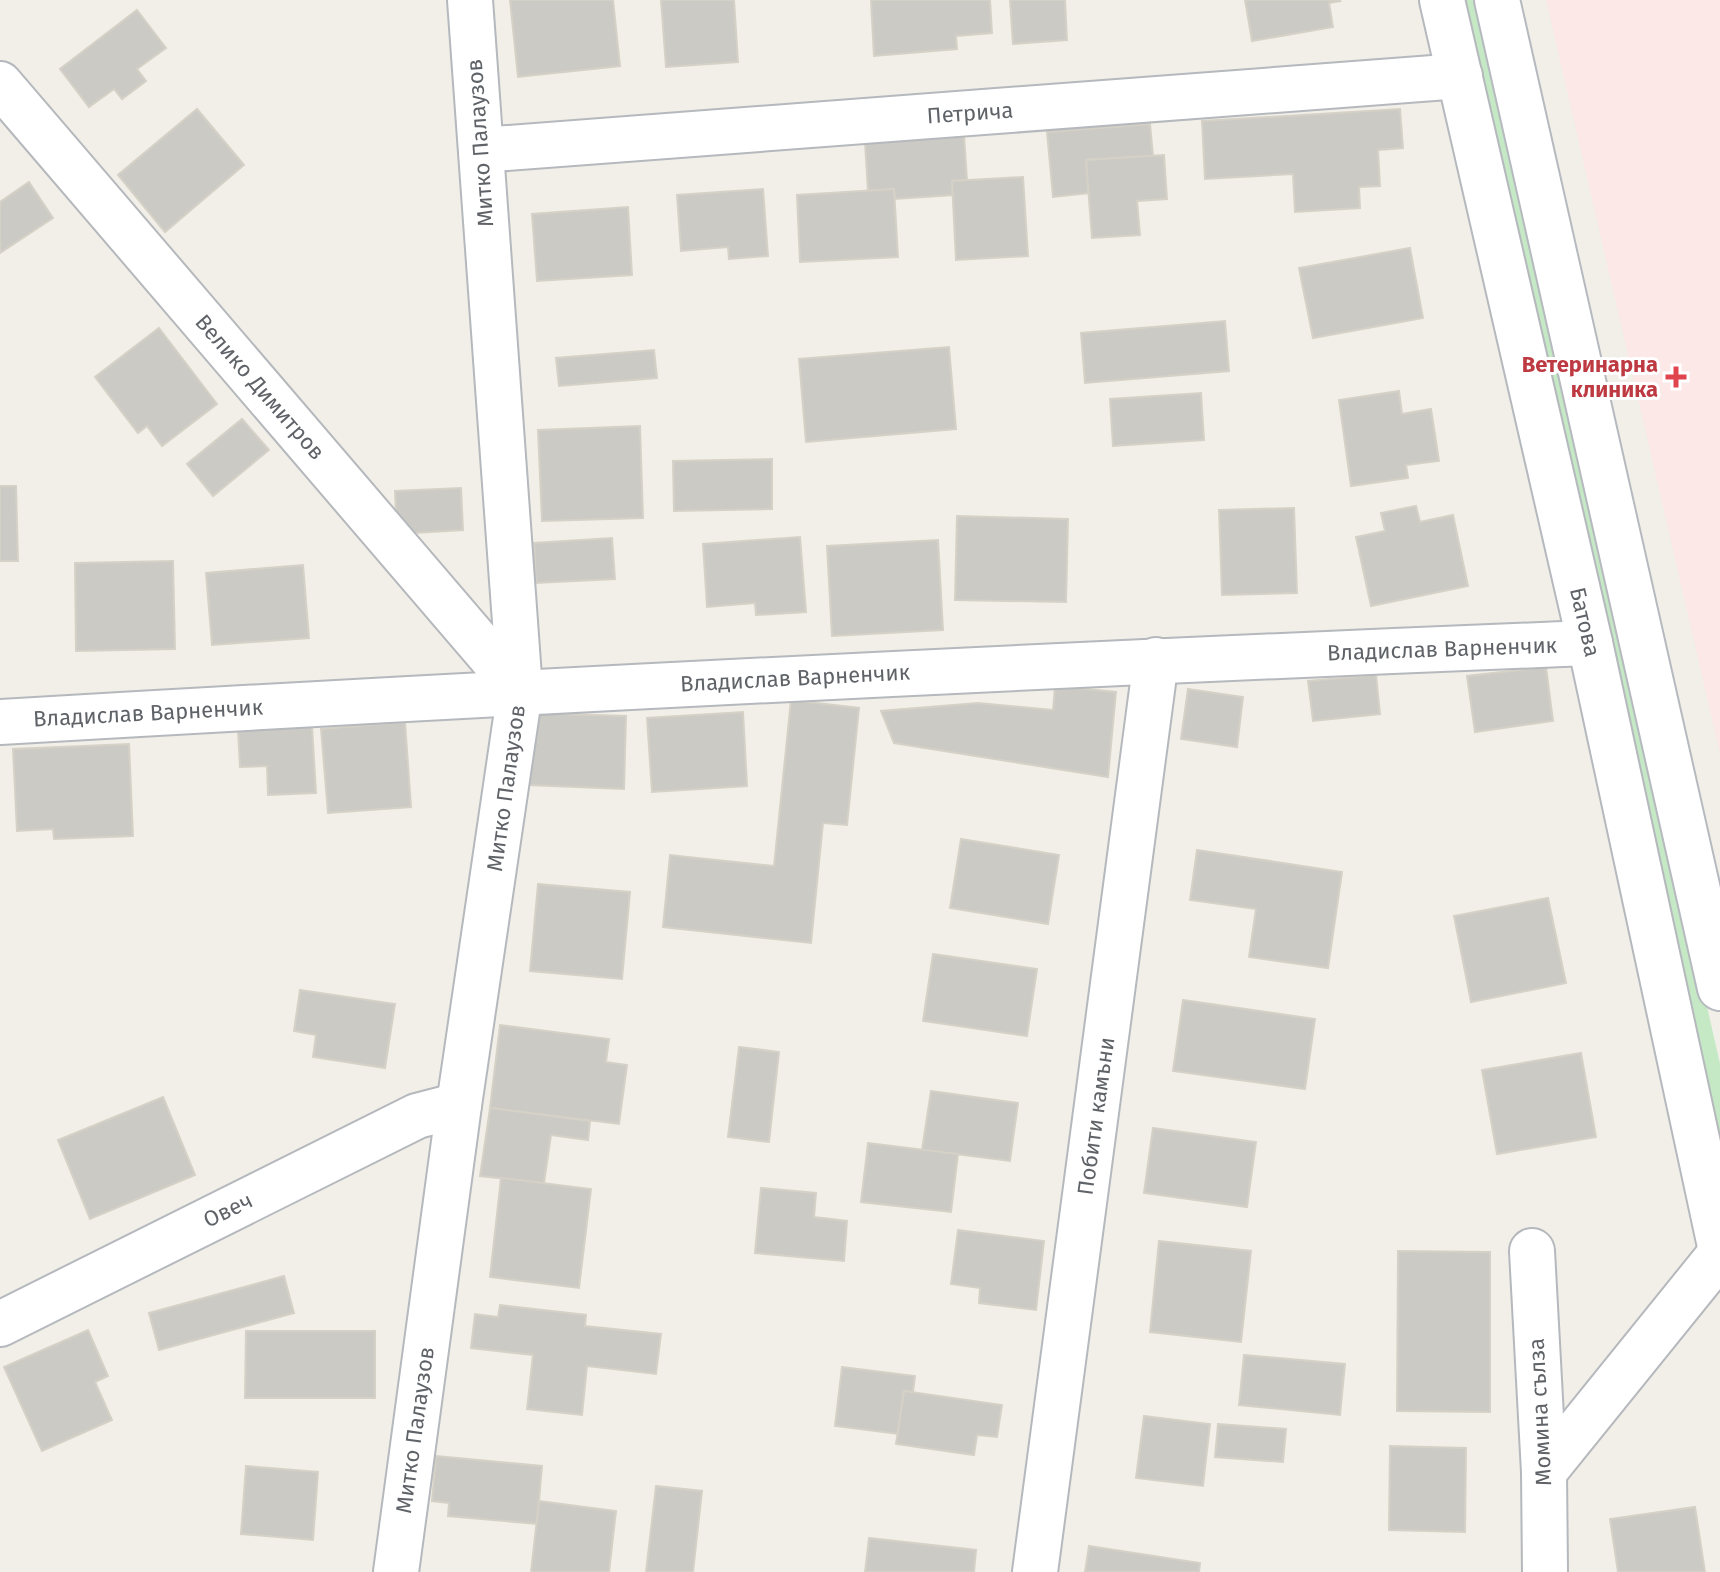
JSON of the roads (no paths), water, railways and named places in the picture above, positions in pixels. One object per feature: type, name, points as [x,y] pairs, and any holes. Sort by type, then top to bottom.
[{"type":"street","name":"Митко Палаузов","points":[[396,1572],[459,1105],[520,691],[470,0]]},
{"type":"street","name":"Батова","points":[[1442,0],[1590,643],[1720,1246]]},
{"type":"street","points":[[1497,0],[1720,988]]},
{"type":"street","name":"Петрича","points":[[481,150],[1460,76]]},
{"type":"street","name":"Велико Димитров","points":[[0,84],[520,691]]},
{"type":"street","name":"Владислав Варненчик","points":[[0,722],[520,691],[1156,660],[1590,643]]},
{"type":"street","name":"Побити камъни","points":[[1035,1572],[1156,660]]},
{"type":"street","name":"Овеч","points":[[0,1324],[417,1116],[459,1105]]},
{"type":"street","name":"Момина сълза","points":[[1532,1251],[1544,1472],[1545,1572]]},
{"type":"street","points":[[1544,1472],[1720,1254]]},
{"type":"place","name":"Ветеринарна клиника","points":[[1676,377]]}]
